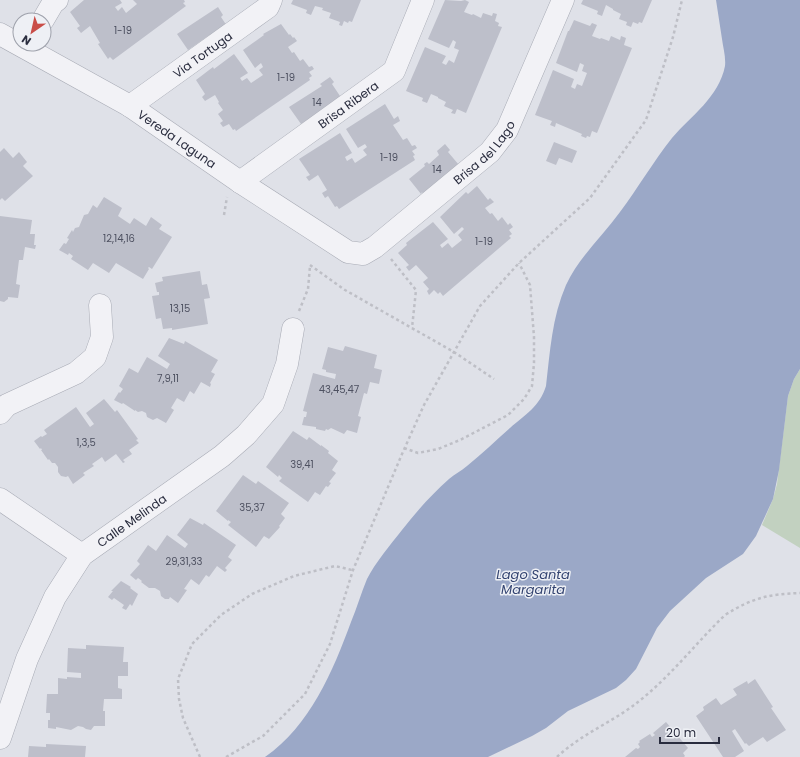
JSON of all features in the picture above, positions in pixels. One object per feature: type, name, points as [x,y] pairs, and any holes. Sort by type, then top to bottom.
[{"type":"street","points":[[48,12],[53,3],[57,0]]},
{"type":"street","name":"Via Tortuga","points":[[130,106],[268,7],[271,0]]},
{"type":"street","name":"Brisa Ribera","points":[[240,182],[394,71],[423,0]]},
{"type":"street","name":"Brisa del Lago","points":[[348,252],[363,254],[379,244],[490,152],[507,130],[563,0]]},
{"type":"street","name":"Vereda Laguna","points":[[0,34],[12,39]]},
{"type":"street","name":"Vereda Laguna","points":[[38,52],[130,106],[240,182],[348,252]]},
{"type":"street","points":[[0,413],[7,405],[76,372],[95,357],[102,337],[100,305]]},
{"type":"street","name":"Calle Melinda","points":[[0,738],[27,659],[55,597],[82,555],[222,456],[246,435],[273,404],[287,364],[293,329]]},
{"type":"street","points":[[0,499],[82,555]]},
{"type":"path","points":[[226,757],[263,736],[305,694],[330,644],[352,570],[424,405],[480,306],[519,263],[590,198],[646,120],[673,37],[682,0]]},
{"type":"path","points":[[379,244],[416,290],[412,328]]},
{"type":"path","points":[[404,448],[418,453],[438,449],[460,440],[508,415],[524,399],[532,386],[534,337],[530,284],[519,263]]},
{"type":"path","points":[[293,329],[308,289],[310,265],[345,290],[454,352],[494,379]]},
{"type":"path","points":[[200,757],[183,718],[179,699],[178,679],[192,644],[221,615],[252,594],[294,576],[334,566],[352,570]]},
{"type":"path","points":[[557,757],[577,741],[624,713],[654,689],[726,615],[737,608],[763,598],[778,594],[800,594]]},
{"type":"green space","points":[[800,369],[800,548],[762,525],[773,499],[777,484],[788,396],[794,379]]},
{"type":"water","name":"Lago Santa Margarita","points":[[716,0],[800,0],[800,369],[794,379],[788,396],[779,470],[773,499],[756,536],[743,554],[706,578],[670,611],[657,628],[636,669],[626,680],[616,688],[568,711],[546,728],[532,736],[488,757],[265,757],[295,730],[318,696],[336,659],[367,579],[388,547],[424,503],[436,491],[473,461],[536,405],[540,399],[546,386],[552,335],[561,297],[571,275],[584,256],[620,212],[672,138],[711,97],[722,77],[725,59]]},
{"type":"building","points":[[84,0],[120,0],[122,3],[115,7],[118,11],[122,7],[126,13],[137,4],[133,0],[184,0],[185,2],[183,3],[186,6],[113,60],[110,57],[108,59],[98,44],[100,43],[90,26],[81,33],[77,28],[80,26],[70,12]]},
{"type":"building","points":[[293,0],[361,0],[352,22],[349,21],[348,23],[344,21],[342,26],[339,25],[340,22],[329,18],[331,13],[322,10],[323,8],[315,6],[311,15],[306,13],[307,10],[291,4]]},
{"type":"building","points":[[445,0],[465,0],[469,2],[464,12],[481,18],[483,13],[492,16],[493,13],[497,14],[495,21],[499,23],[498,26],[502,27],[466,113],[457,109],[455,114],[451,113],[453,110],[444,106],[446,102],[431,94],[427,103],[422,101],[423,98],[406,91],[425,47],[446,56],[442,63],[446,65],[449,60],[454,63],[459,50],[454,48],[456,42],[453,40],[449,48],[428,39]]},
{"type":"building","points":[[583,0],[652,0],[642,23],[639,22],[638,24],[633,22],[631,27],[626,25],[627,22],[619,19],[621,14],[606,5],[602,16],[597,14],[598,11],[581,4]]},
{"type":"building","points":[[218,7],[223,15],[221,17],[227,26],[208,36],[188,50],[177,34]]},
{"type":"building","points":[[574,20],[590,26],[592,23],[597,25],[592,36],[609,41],[611,36],[620,40],[621,36],[626,38],[624,45],[632,48],[597,133],[592,131],[590,137],[587,136],[586,138],[581,136],[582,134],[556,123],[555,127],[550,125],[552,121],[535,115],[553,70],[574,79],[571,87],[575,89],[577,84],[582,86],[587,73],[582,71],[584,65],[580,63],[577,72],[556,63],[568,31]]},
{"type":"building","points":[[281,24],[289,35],[290,34],[293,38],[294,37],[297,41],[288,47],[292,53],[294,52],[300,61],[303,59],[309,67],[312,66],[314,69],[309,72],[312,76],[309,78],[310,80],[236,131],[235,129],[233,130],[229,124],[223,127],[220,123],[223,121],[218,114],[223,110],[215,95],[205,101],[202,97],[205,94],[196,80],[234,54],[248,73],[240,78],[242,81],[247,78],[251,83],[263,75],[259,70],[263,67],[261,63],[255,68],[243,50],[264,35],[263,34]]},
{"type":"building","points":[[330,77],[334,82],[332,84],[342,99],[301,124],[289,107],[322,86],[320,84]]},
{"type":"building","points":[[385,104],[394,119],[398,116],[400,121],[393,125],[403,140],[407,138],[412,146],[415,145],[417,148],[412,151],[415,155],[413,156],[415,160],[339,209],[337,206],[335,207],[328,196],[325,198],[322,193],[327,190],[318,175],[309,181],[306,177],[310,175],[299,159],[340,133],[352,153],[345,157],[347,161],[352,158],[355,163],[367,155],[363,150],[367,147],[365,144],[358,148],[346,129]]},
{"type":"building","points":[[554,142],[577,151],[572,163],[559,158],[556,165],[546,161]]},
{"type":"building","points":[[445,144],[450,150],[448,152],[459,165],[423,194],[422,192],[421,194],[409,179],[425,166],[424,164],[427,162],[429,164],[439,155],[437,151]]},
{"type":"building","points":[[4,148],[13,158],[19,152],[27,162],[23,166],[33,176],[5,201],[2,198],[0,200],[0,152]]},
{"type":"building","points":[[477,186],[488,200],[490,198],[494,202],[485,208],[490,214],[492,213],[498,221],[502,217],[508,225],[510,223],[513,227],[509,230],[512,234],[509,236],[511,238],[443,296],[440,292],[438,294],[434,290],[429,295],[427,291],[429,289],[423,282],[428,278],[416,265],[409,271],[406,267],[409,265],[398,253],[407,245],[406,243],[433,222],[448,239],[440,245],[442,248],[448,243],[452,248],[462,240],[458,235],[464,229],[462,227],[454,234],[440,217],[466,192],[468,194]]},
{"type":"building","points":[[104,197],[122,208],[118,216],[130,224],[134,218],[146,226],[151,217],[162,225],[159,229],[172,237],[152,269],[149,267],[148,268],[149,269],[143,279],[116,263],[109,273],[93,263],[88,270],[71,259],[73,256],[69,253],[68,255],[59,250],[64,243],[66,244],[69,239],[67,238],[72,230],[73,232],[75,228],[79,227],[84,215],[88,214],[93,205],[97,208]]},
{"type":"building","points":[[0,216],[32,220],[30,234],[35,234],[34,245],[36,245],[35,249],[25,247],[23,260],[19,260],[16,284],[20,285],[18,298],[8,297],[8,299],[4,302],[0,301]]},
{"type":"building","points":[[200,271],[202,285],[207,284],[210,298],[204,299],[208,324],[172,330],[172,328],[163,329],[161,318],[156,319],[152,296],[159,295],[155,283],[163,281],[162,277]]},
{"type":"building","points":[[169,338],[184,344],[185,341],[218,360],[211,372],[215,374],[210,383],[210,387],[201,382],[194,394],[190,391],[184,402],[177,398],[171,408],[174,410],[166,423],[157,418],[153,420],[147,417],[146,413],[142,411],[135,411],[123,403],[122,404],[114,400],[123,389],[119,386],[129,368],[138,373],[147,357],[167,369],[170,364],[158,356]]},
{"type":"building","points":[[345,346],[377,355],[374,368],[382,370],[379,384],[370,382],[367,394],[364,393],[358,416],[361,417],[357,433],[347,430],[344,434],[331,428],[328,430],[326,429],[325,431],[316,429],[316,427],[302,425],[304,417],[306,417],[307,412],[303,411],[313,373],[335,379],[336,374],[326,372],[326,370],[322,369],[328,347],[343,351]]},
{"type":"building","points":[[104,399],[115,412],[117,410],[138,439],[136,440],[139,443],[129,450],[132,454],[123,460],[125,462],[123,463],[116,454],[105,462],[102,457],[92,464],[94,466],[83,473],[85,475],[73,484],[68,476],[61,476],[55,463],[52,463],[49,459],[48,460],[41,448],[40,449],[34,441],[47,434],[44,430],[76,407],[90,427],[94,424],[86,413]]},
{"type":"building","points":[[293,431],[307,440],[309,437],[321,445],[338,461],[332,470],[336,473],[329,482],[331,483],[328,487],[326,486],[320,495],[315,492],[308,502],[279,481],[282,478],[279,475],[278,477],[266,467]]},
{"type":"building","points":[[243,475],[256,484],[258,481],[289,503],[281,514],[285,518],[279,526],[280,527],[269,539],[264,536],[256,547],[228,525],[231,522],[216,511]]},
{"type":"building","points":[[190,518],[203,525],[204,523],[236,545],[228,557],[232,560],[225,568],[227,570],[225,572],[217,566],[209,577],[206,575],[199,585],[191,579],[184,589],[187,590],[178,603],[170,597],[169,599],[165,599],[161,596],[160,591],[155,588],[149,588],[138,578],[136,580],[130,575],[140,564],[137,561],[148,545],[156,551],[167,535],[185,548],[188,544],[177,535]]},
{"type":"building","points":[[121,581],[131,587],[130,588],[138,594],[132,606],[130,604],[126,610],[122,608],[124,605],[114,598],[112,600],[108,597],[113,591],[111,591]]},
{"type":"building","points":[[86,645],[124,647],[123,662],[128,662],[128,676],[118,676],[118,688],[122,689],[122,699],[104,699],[103,711],[105,711],[105,726],[94,726],[91,730],[78,726],[71,730],[56,727],[56,729],[48,728],[50,713],[46,713],[47,694],[58,694],[58,678],[81,678],[81,673],[67,672],[68,648],[86,649]]},
{"type":"building","points":[[755,679],[773,707],[771,708],[786,730],[767,742],[763,737],[749,746],[746,743],[745,744],[735,729],[732,731],[744,751],[735,757],[723,757],[696,716],[704,710],[703,707],[716,698],[721,705],[737,695],[733,689],[747,681],[748,684]]},
{"type":"building","points":[[666,722],[688,748],[683,753],[685,756],[684,757],[625,757],[636,748],[638,749],[640,747],[638,744],[640,742],[639,741],[650,734],[652,737],[655,735],[653,733]]},
{"type":"building","points":[[46,744],[86,746],[85,757],[28,757],[29,746],[46,747]]}]
